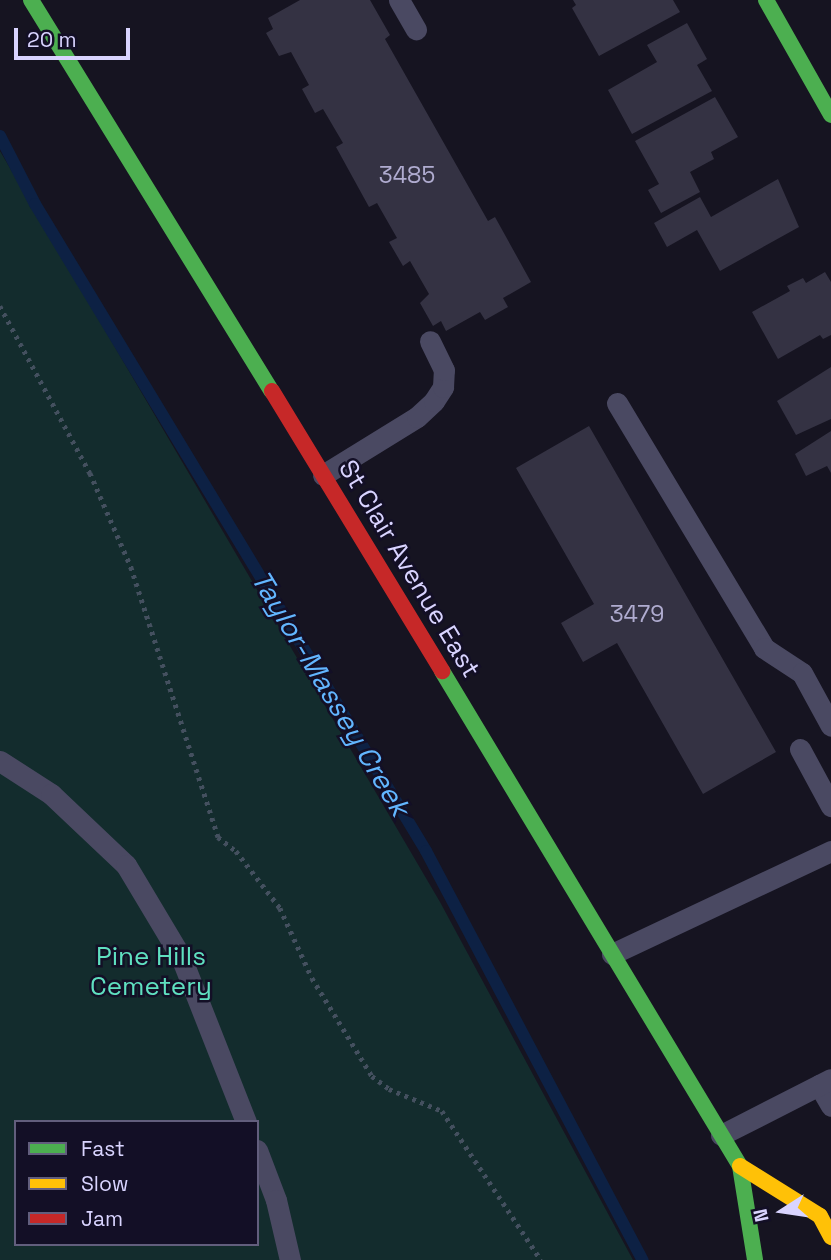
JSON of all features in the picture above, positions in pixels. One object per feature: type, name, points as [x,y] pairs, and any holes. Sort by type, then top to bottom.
[{"type":"main road","name":"St Clair Avenue East","points":[[31,0],[323,475],[740,1167],[755,1260]]},
{"type":"main road","points":[[766,0],[831,115]]},
{"type":"main road","name":"St Clair Avenue East","points":[[740,1167],[820,1216],[831,1237]]},
{"type":"lane","points":[[399,0],[416,30]]},
{"type":"lane","points":[[323,475],[417,417],[434,401],[443,387],[444,370],[430,341]]},
{"type":"lane","points":[[617,403],[764,648],[802,673],[831,726]]},
{"type":"lane","points":[[800,749],[831,806]]},
{"type":"lane","points":[[0,761],[51,794],[127,865],[181,957],[245,1120]]},
{"type":"lane","points":[[612,954],[831,851]]},
{"type":"lane","points":[[721,1135],[825,1083],[831,1106]]},
{"type":"lane","points":[[259,1155],[276,1200],[290,1260]]},
{"type":"path","points":[[0,306],[90,473],[131,567],[218,837],[236,851],[280,908],[312,978],[372,1076],[389,1090],[442,1111],[541,1260]]},
{"type":"green space","name":"Pine Hills Cemetery","points":[[0,151],[440,902],[633,1260],[0,1260]]},
{"type":"building","points":[[300,0],[370,0],[390,35],[385,39],[488,221],[495,217],[531,282],[503,298],[508,307],[485,320],[480,312],[446,331],[441,321],[433,326],[420,303],[429,294],[410,261],[403,266],[389,242],[397,238],[377,203],[369,207],[336,147],[343,143],[323,109],[315,113],[302,89],[309,85],[291,52],[279,56],[266,33],[273,29],[268,18]]},
{"type":"building","points":[[573,0],[673,0],[680,12],[599,56],[572,8],[576,5]]},
{"type":"building","points":[[687,23],[707,59],[697,65],[712,91],[632,134],[608,90],[657,62],[647,45]]},
{"type":"building","points":[[715,97],[738,137],[711,152],[714,159],[690,172],[700,192],[661,213],[648,190],[659,184],[635,141]]},
{"type":"building","points":[[778,179],[799,227],[720,271],[697,230],[667,247],[654,223],[700,197],[711,217]]},
{"type":"building","points":[[825,272],[831,282],[831,335],[823,339],[820,335],[778,359],[752,312],[790,291],[787,286],[803,278],[806,283]]},
{"type":"building","points":[[831,367],[831,419],[796,435],[777,401]]},
{"type":"building","points":[[589,426],[776,752],[703,794],[617,643],[583,662],[561,623],[594,604],[516,468]]},
{"type":"building","points":[[831,431],[831,473],[827,466],[806,476],[795,454]]},
{"type":"waterway","name":"Taylor-Massey Creek","points":[[0,136],[35,204],[426,851],[643,1260]]},
{"type":"traffic: fast","points":[[31,0],[272,391]]},
{"type":"traffic: fast","points":[[766,0],[831,115]]},
{"type":"traffic: fast","points":[[442,671],[740,1166],[755,1260]]},
{"type":"traffic: slow","points":[[740,1166],[820,1216],[831,1237]]},
{"type":"traffic: jam","points":[[272,391],[442,671]]}]
